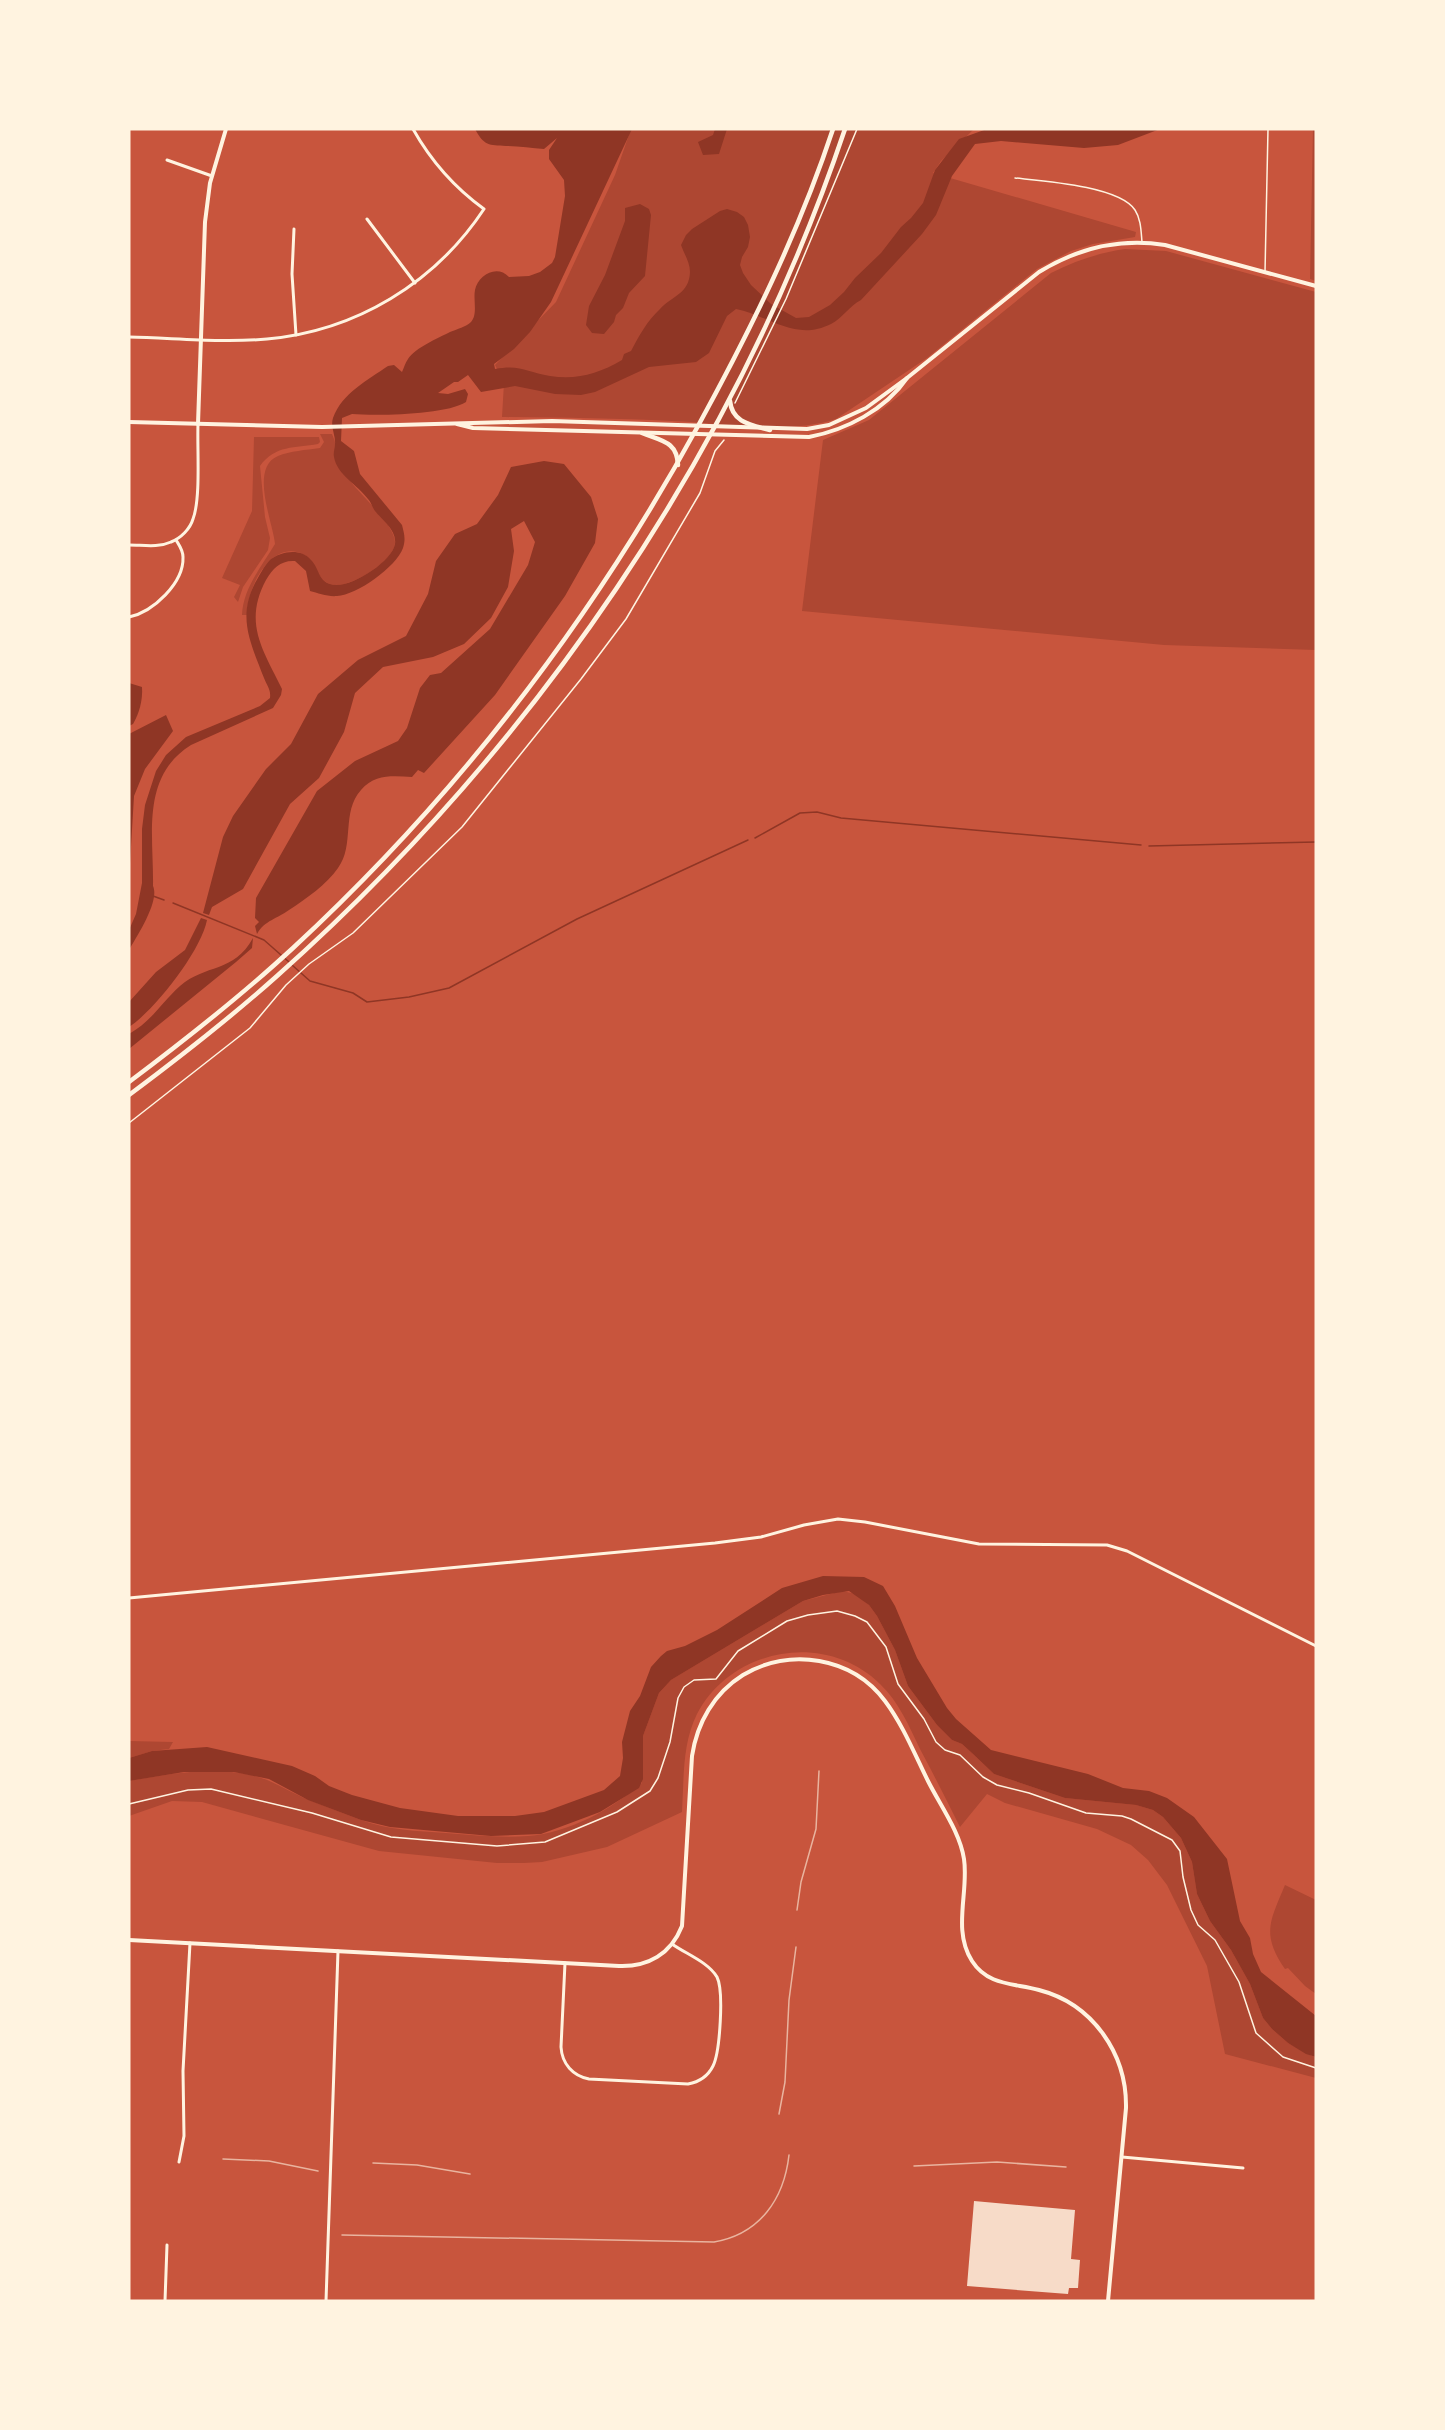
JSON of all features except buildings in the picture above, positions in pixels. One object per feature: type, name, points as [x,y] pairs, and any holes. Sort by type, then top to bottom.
[{"type":"main road","points":[[129,1082],[270,969],[373,870],[496,731],[551,659],[612,571],[694,435],[766,293],[807,200],[833,129]]},
{"type":"main road","points":[[129,1095],[276,977],[381,875],[435,819],[507,737],[562,666],[624,579],[674,501],[715,428],[778,298],[818,204],[845,129]]},
{"type":"main road","points":[[730,399],[733,414],[742,422],[770,430]]},
{"type":"main road","points":[[642,433],[674,448],[678,465]]},
{"type":"street","points":[[129,545],[157,546],[176,540],[187,530],[195,511],[205,222],[212,176],[226,129]]},
{"type":"street","points":[[129,337],[247,340],[296,335],[333,326],[359,315],[384,303],[415,283],[451,251],[484,209],[463,192],[438,165],[413,129]]},
{"type":"street","points":[[167,160],[212,176]]},
{"type":"street","points":[[367,219],[415,283]]},
{"type":"street","points":[[294,228],[292,274],[296,335]]},
{"type":"street","points":[[129,422],[322,427],[561,421],[770,430],[807,429],[829,425],[866,408],[908,378],[1051,265],[1096,248],[1142,242],[1177,247],[1316,286]]},
{"type":"street","points":[[457,424],[473,428],[794,439],[839,430],[871,412],[908,378]]},
{"type":"street","points":[[129,617],[150,609],[169,592],[183,560],[182,549],[176,540]]},
{"type":"street","points":[[129,1598],[726,1541],[761,1537],[819,1522],[848,1520],[979,1544],[1113,1546],[1316,1646]]},
{"type":"street","points":[[129,1940],[565,1963],[636,1965],[653,1960],[672,1944],[678,1935],[684,1917],[694,1747],[702,1722],[710,1707],[727,1687],[741,1676],[774,1662],[791,1659],[818,1660],[851,1672],[873,1687],[890,1707],[959,1842],[965,1868],[963,1939],[973,1964],[995,1981],[1046,1992],[1071,2004],[1092,2020],[1113,2049],[1120,2065],[1125,2090],[1122,2157],[1108,2301]]},
{"type":"street","points":[[179,2162],[184,2136],[183,2066],[190,1943]]},
{"type":"street","points":[[565,1963],[561,2052],[572,2072],[590,2079],[688,2084],[706,2075],[716,2059],[720,1989],[716,1976],[710,1969],[672,1944]]},
{"type":"street","points":[[326,2301],[338,1951]]},
{"type":"street","points":[[1122,2157],[1243,2168]]},
{"type":"street","points":[[165,2301],[167,2246]]},
{"type":"lane","points":[[1265,273],[1268,129]]},
{"type":"lane","points":[[1015,178],[1063,183],[1105,193],[1126,202],[1134,208],[1138,216],[1142,242]]},
{"type":"path","points":[[733,414],[736,412],[735,402],[740,397],[786,298],[857,129]]},
{"type":"path","points":[[129,1123],[250,1028],[286,985],[309,964],[352,933],[462,827],[581,679],[626,619],[700,493],[715,451],[724,441],[724,436]]},
{"type":"path","points":[[129,1804],[188,1790],[211,1789],[312,1813],[391,1838],[497,1846],[545,1842],[617,1812],[650,1791],[658,1778],[670,1742],[678,1698],[689,1683],[694,1680],[716,1679],[738,1651],[788,1621],[822,1612],[847,1613],[867,1622],[882,1640],[892,1662],[898,1684],[939,1744],[945,1750],[956,1752],[983,1778],[997,1785],[1029,1793],[1086,1813],[1122,1816],[1172,1840],[1180,1851],[1183,1877],[1191,1910],[1198,1925],[1215,1940],[1235,1974],[1256,2033],[1283,2057],[1316,2068]]},
{"type":"shaded area","points":[[475,129],[632,129],[551,302],[530,332],[514,349],[494,364],[495,369],[517,368],[550,376],[569,377],[587,375],[604,369],[622,360],[624,354],[631,351],[651,319],[687,285],[690,268],[681,245],[686,235],[720,211],[727,209],[737,212],[744,217],[748,225],[750,237],[748,247],[740,265],[751,285],[771,304],[796,318],[809,317],[830,305],[844,292],[911,218],[923,203],[935,170],[959,139],[987,129],[1160,129],[1118,145],[1084,148],[1001,141],[975,144],[952,176],[936,215],[922,234],[861,300],[831,324],[818,329],[794,329],[736,309],[727,316],[709,353],[696,362],[649,367],[595,392],[581,395],[555,394],[515,386],[481,392],[468,375],[438,393],[448,394],[465,389],[468,394],[466,402],[456,406],[410,414],[352,414],[342,418],[341,441],[354,451],[360,474],[402,525],[405,539],[403,548],[393,563],[375,579],[355,591],[337,596],[310,591],[306,571],[295,561],[282,563],[266,580],[259,595],[256,623],[263,649],[282,689],[281,695],[273,708],[191,745],[175,758],[164,774],[157,790],[153,809],[153,900],[147,918],[129,950],[129,930],[136,914],[142,883],[142,829],[145,805],[156,771],[166,755],[186,737],[260,706],[270,698],[251,642],[247,619],[250,596],[263,568],[275,557],[297,552],[311,560],[326,582],[338,585],[357,579],[378,566],[386,559],[395,544],[394,534],[364,494],[343,475],[336,463],[332,425],[337,409],[356,388],[388,366],[394,365],[402,372],[411,355],[416,351],[433,340],[471,322],[475,311],[475,290],[484,276],[499,271],[509,277],[529,276],[540,272],[552,263],[555,257],[565,196],[564,180],[549,159],[549,150],[557,138],[544,149],[495,145],[484,142]]},
{"type":"shaded area","points":[[631,129],[974,129],[941,161],[933,173],[1136,232],[1135,237],[1093,244],[1071,251],[1037,269],[927,358],[836,419],[797,426],[755,427],[651,420],[502,417],[504,383],[495,365],[556,302],[615,175]]},
{"type":"shaded area","points":[[715,129],[727,129],[719,154],[703,155],[698,142],[713,135]]},
{"type":"shaded area","points":[[1313,129],[1316,129],[1316,281],[1310,279]]},
{"type":"shaded area","points":[[640,204],[649,209],[651,215],[645,276],[629,293],[623,308],[604,334],[592,333],[586,325],[589,306],[605,275],[625,221],[625,208]]},
{"type":"shaded area","points":[[1125,249],[1166,251],[1316,292],[1316,650],[1164,645],[802,611],[823,440],[869,420],[1051,273],[1087,258]]},
{"type":"shaded area","points":[[320,434],[332,434],[347,477],[375,509],[394,536],[393,550],[387,558],[368,573],[358,579],[338,585],[325,582],[308,557],[303,554],[291,551],[280,554],[262,570],[251,593],[247,615],[242,615],[249,586],[275,544],[264,483],[269,462],[278,456],[320,448],[324,442]]},
{"type":"shaded area","points":[[254,437],[319,437],[320,442],[279,451],[272,454],[260,466],[265,517],[270,538],[268,550],[243,587],[238,602],[234,597],[240,585],[222,578],[252,511]]},
{"type":"shaded area","points":[[544,461],[564,464],[591,497],[598,519],[595,543],[565,596],[495,695],[424,773],[418,770],[412,777],[391,776],[378,779],[361,790],[351,808],[346,849],[338,868],[316,891],[267,923],[257,934],[255,926],[259,922],[255,918],[256,898],[317,791],[355,761],[398,741],[407,728],[420,688],[430,675],[441,673],[490,629],[528,565],[535,542],[524,521],[511,529],[514,551],[508,587],[491,618],[464,644],[433,657],[383,667],[355,693],[344,732],[319,778],[290,804],[243,889],[212,907],[209,915],[203,913],[223,837],[233,816],[266,769],[291,744],[318,694],[358,660],[406,636],[428,594],[436,561],[455,534],[477,524],[498,495],[511,467]]},
{"type":"shaded area","points":[[129,683],[142,687],[142,692],[137,716],[133,724],[129,726]]},
{"type":"shaded area","points":[[166,715],[173,731],[145,769],[134,796],[129,880],[129,734]]},
{"type":"shaded area","points":[[201,918],[207,920],[203,933],[187,963],[164,994],[129,1027],[129,1002],[156,972],[185,950]]},
{"type":"shaded area","points":[[253,938],[252,948],[129,1049],[129,1034],[150,1018],[173,992],[199,974],[228,963],[237,957]]},
{"type":"shaded area","points":[[823,1576],[864,1577],[883,1586],[895,1606],[917,1658],[947,1708],[991,1750],[1088,1774],[1123,1788],[1149,1791],[1167,1798],[1194,1817],[1227,1859],[1240,1921],[1250,1938],[1253,1954],[1261,1972],[1316,2016],[1316,2057],[1288,2043],[1263,2018],[1250,1984],[1231,1950],[1210,1921],[1197,1894],[1192,1862],[1181,1838],[1163,1817],[1153,1810],[1136,1805],[1065,1798],[994,1774],[962,1744],[952,1740],[937,1725],[908,1686],[895,1650],[877,1616],[869,1605],[849,1591],[803,1601],[671,1680],[659,1693],[643,1736],[643,1779],[639,1788],[600,1812],[541,1834],[491,1836],[390,1827],[361,1820],[308,1800],[269,1779],[234,1772],[184,1772],[129,1781],[129,1758],[152,1751],[207,1747],[292,1766],[315,1776],[329,1786],[352,1795],[400,1808],[458,1816],[515,1816],[544,1812],[604,1790],[620,1776],[623,1758],[622,1742],[630,1711],[640,1696],[651,1667],[661,1656],[667,1651],[685,1646],[717,1630],[782,1588]]},
{"type":"shaded area","points":[[842,1591],[856,1594],[869,1605],[877,1616],[895,1650],[908,1686],[937,1725],[952,1740],[962,1744],[994,1774],[1065,1798],[1136,1805],[1153,1810],[1163,1817],[1181,1838],[1192,1862],[1197,1894],[1210,1921],[1231,1950],[1250,1984],[1263,2018],[1288,2043],[1316,2057],[1316,2078],[1225,2054],[1207,1966],[1167,1885],[1148,1860],[1131,1845],[1097,1829],[1005,1803],[987,1794],[960,1827],[908,1723],[893,1699],[880,1684],[858,1667],[834,1657],[808,1653],[781,1654],[756,1661],[733,1674],[713,1691],[692,1725],[685,1762],[682,1812],[607,1847],[542,1862],[497,1863],[379,1851],[202,1802],[172,1801],[129,1816],[129,1781],[190,1772],[220,1771],[259,1777],[328,1808],[392,1828],[508,1837],[559,1830],[604,1810],[642,1783],[643,1736],[659,1693],[671,1680],[803,1601]]},
{"type":"shaded area","points":[[129,1741],[173,1742],[169,1749],[129,1758]]},
{"type":"shaded area","points":[[1285,1885],[1316,1900],[1316,1994],[1288,1968],[1285,1969],[1277,1957],[1270,1937],[1272,1918]]},
{"type":"waterway","points":[[755,838],[800,813],[817,812],[841,818],[1141,845]]},
{"type":"waterway","points":[[292,965],[310,981],[353,993],[367,1002],[409,997],[449,988],[577,919],[748,840]]},
{"type":"waterway","points":[[1149,846],[1316,842]]},
{"type":"waterway","points":[[153,896],[164,900]]},
{"type":"waterway","points":[[173,903],[264,940],[289,962]]},
{"type":"railway","points":[[797,1910],[801,1882],[816,1829],[819,1771]]},
{"type":"railway","points":[[779,2114],[785,2082],[789,2000],[796,1947]]},
{"type":"railway","points":[[342,2235],[714,2242],[744,2231],[757,2223],[767,2212],[782,2186],[789,2155]]},
{"type":"railway","points":[[223,2159],[269,2161],[318,2171]]},
{"type":"railway","points":[[914,2166],[997,2162],[1066,2167]]},
{"type":"railway","points":[[373,2163],[417,2165],[470,2174]]}]
